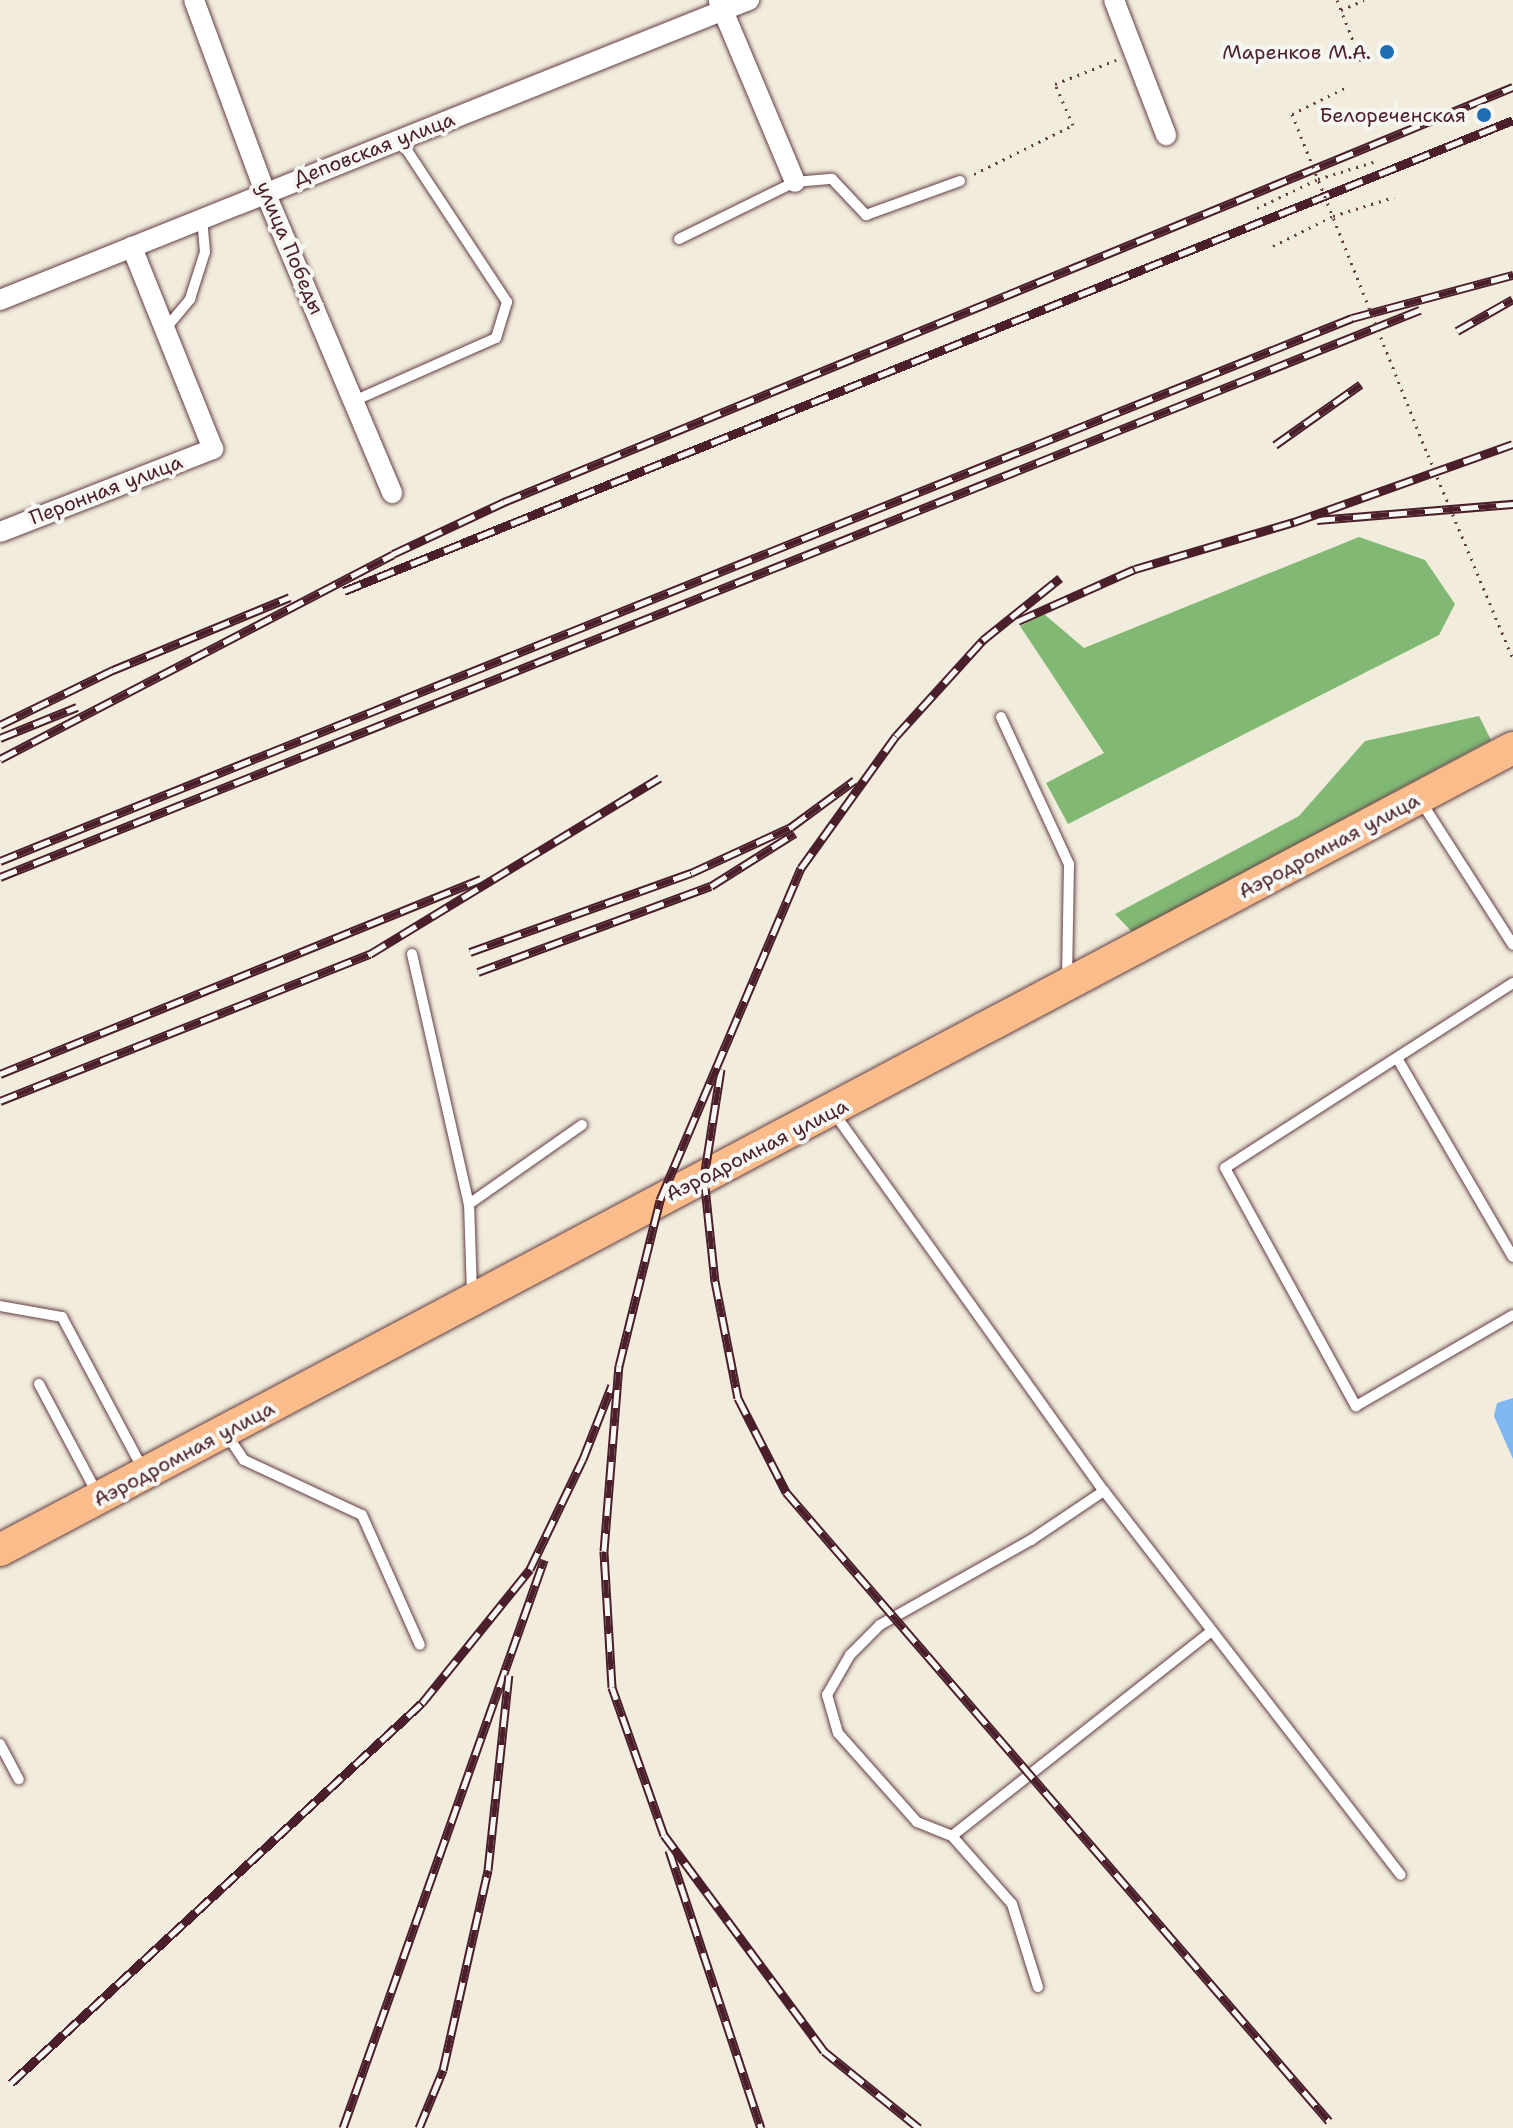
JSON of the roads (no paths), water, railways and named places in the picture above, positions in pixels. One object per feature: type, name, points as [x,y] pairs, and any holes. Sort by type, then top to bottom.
[{"type":"main road","name":"Аэродромная улица","points":[[0,1550],[226,1433],[472,1299],[833,1111],[1513,748]]},
{"type":"street","name":"улица Победы","points":[[194,0],[265,192],[356,400],[392,493]]},
{"type":"street","name":"Деповская улица","points":[[0,300],[400,140],[721,6],[749,0]]},
{"type":"street","points":[[1114,0],[1166,135]]},
{"type":"street","points":[[721,6],[795,182]]},
{"type":"street","points":[[132,247],[166,328]]},
{"type":"street","name":"Перонная улица","points":[[0,532],[213,449],[166,328]]},
{"type":"lane","points":[[356,400],[496,338],[507,302],[400,140]]},
{"type":"lane","points":[[679,239],[795,182],[832,179],[866,215],[960,181]]},
{"type":"lane","points":[[166,328],[190,299],[205,252],[202,218]]},
{"type":"lane","points":[[1001,717],[1069,864],[1067,985]]},
{"type":"lane","points":[[1419,798],[1513,945]]},
{"type":"lane","points":[[412,954],[469,1204],[472,1299]]},
{"type":"lane","points":[[1513,983],[1225,1168],[1356,1406],[1513,1315]]},
{"type":"lane","points":[[1397,1058],[1513,1257]]},
{"type":"lane","points":[[833,1111],[1104,1491],[1401,1875]]},
{"type":"lane","points":[[469,1204],[582,1125]]},
{"type":"lane","points":[[0,1306],[62,1317],[144,1473]]},
{"type":"lane","points":[[39,1384],[100,1498]]},
{"type":"lane","points":[[226,1433],[244,1460],[362,1515],[420,1645]]},
{"type":"lane","points":[[1038,1987],[1012,1904],[952,1836],[917,1822],[838,1733],[827,1695],[850,1655],[880,1625],[1031,1540],[1104,1491]]},
{"type":"lane","points":[[952,1836],[1212,1631]]},
{"type":"lane","points":[[0,1744],[19,1779]]},
{"type":"water","points":[[1513,1398],[1513,1459],[1494,1416],[1497,1403]]},
{"type":"railway","points":[[0,759],[393,554],[504,502],[1513,87]]},
{"type":"railway","points":[[344,591],[1513,120]]},
{"type":"railway","points":[[0,861],[1352,318],[1513,275]]},
{"type":"railway","points":[[1457,331],[1513,299]]},
{"type":"railway","points":[[0,877],[1420,310]]},
{"type":"railway","points":[[1275,445],[1361,384]]},
{"type":"railway","points":[[1018,621],[1135,569],[1294,522],[1513,444]]},
{"type":"railway","points":[[1317,520],[1513,504]]},
{"type":"railway","points":[[919,2128],[824,2051],[664,1835],[612,1687],[604,1551],[619,1366],[660,1200],[801,868],[896,736],[983,640],[1060,578]]},
{"type":"railway","points":[[0,725],[113,670],[290,597]]},
{"type":"railway","points":[[0,738],[77,707]]},
{"type":"railway","points":[[0,1101],[370,954],[660,778]]},
{"type":"railway","points":[[470,952],[691,873],[791,827],[855,780]]},
{"type":"railway","points":[[478,972],[711,886],[795,833]]},
{"type":"railway","points":[[0,1074],[481,879]]},
{"type":"railway","points":[[721,1069],[704,1177],[715,1281],[738,1398],[786,1492],[1329,2121]]},
{"type":"railway","points":[[11,2083],[422,1703],[530,1569],[583,1459],[612,1385]]},
{"type":"railway","points":[[343,2128],[544,1560]]},
{"type":"railway","points":[[419,2128],[443,2070],[488,1870],[509,1675]]},
{"type":"railway","points":[[669,1850],[761,2128]]},
{"type":"place","name":"Маренков М.А.","points":[[1387,52]]},
{"type":"place","name":"Белореченская","points":[[1484,115]]}]
